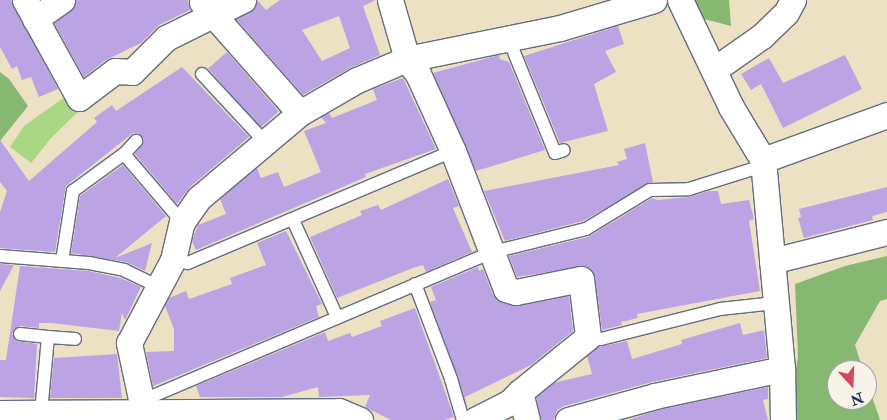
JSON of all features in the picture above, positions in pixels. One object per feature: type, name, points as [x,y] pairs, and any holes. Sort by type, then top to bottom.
[{"type":"street","points":[[62,0],[30,9],[79,98],[115,70],[132,72],[166,38],[205,7],[243,0]]},
{"type":"street","points":[[390,0],[407,60],[418,74],[453,151],[506,289],[516,292],[581,279],[588,336],[509,403],[475,420]]},
{"type":"street","points":[[144,412],[129,343],[157,286],[173,260],[182,222],[199,198],[300,113],[357,80],[407,60],[560,28],[654,0]]},
{"type":"street","points":[[680,0],[715,69],[731,107],[763,163],[782,369],[784,420]]},
{"type":"street","points":[[715,69],[762,36],[786,13],[793,0]]},
{"type":"street","points":[[205,7],[300,113]]},
{"type":"street","points":[[763,163],[887,115]]},
{"type":"street","points":[[772,261],[887,232]]},
{"type":"street","points":[[568,420],[655,396],[782,369]]},
{"type":"street","points":[[520,392],[527,420]]},
{"type":"street","points":[[6,415],[41,412],[144,412],[269,416],[339,411],[360,420]]},
{"type":"lane","points":[[509,40],[555,153],[564,150]]},
{"type":"lane","points":[[202,74],[265,142]]},
{"type":"lane","points":[[62,261],[73,191],[124,154],[136,141]]},
{"type":"lane","points":[[173,260],[188,263],[453,151]]},
{"type":"lane","points":[[124,154],[182,222]]},
{"type":"lane","points":[[144,412],[152,396],[493,252],[586,229],[650,190],[689,189],[763,163]]},
{"type":"lane","points":[[293,220],[337,317]]},
{"type":"lane","points":[[0,256],[62,261],[124,270],[157,286]]},
{"type":"lane","points":[[415,284],[451,379],[463,420]]},
{"type":"lane","points":[[588,336],[600,339],[720,309],[776,303]]},
{"type":"lane","points":[[20,334],[75,339]]},
{"type":"lane","points":[[41,412],[48,337]]},
{"type":"green space","points":[[695,0],[729,0],[731,26],[704,19]]},
{"type":"green space","points":[[0,72],[9,79],[28,106],[0,141]]},
{"type":"green space","points":[[69,94],[79,111],[52,137],[31,163],[10,147],[24,126]]},
{"type":"green space","points":[[887,256],[887,299],[880,301],[855,345],[860,360],[827,360],[827,410],[877,410],[880,420],[787,420],[798,357],[795,284],[845,266]]},
{"type":"building","points":[[0,0],[11,0],[58,89],[39,97],[31,77],[22,80],[17,66],[12,69],[0,47]]},
{"type":"building","points":[[76,0],[188,0],[190,10],[159,25],[141,43],[106,60],[84,77],[54,23],[71,11]]},
{"type":"building","points":[[257,0],[266,10],[280,0],[376,0],[363,6],[380,55],[350,68],[303,95],[236,19],[255,8]],"holes":[[[339,16],[350,48],[322,61],[302,30]]]},
{"type":"building","points":[[618,26],[624,44],[605,51],[616,72],[594,84],[608,131],[560,143],[524,56]]},
{"type":"building","points":[[227,52],[279,112],[260,128],[208,68]]},
{"type":"building","points":[[499,55],[500,59],[509,62],[545,150],[476,171],[433,73]]},
{"type":"building","points":[[845,55],[862,89],[783,128],[761,84],[751,90],[741,74],[769,58],[783,83]]},
{"type":"building","points":[[182,67],[249,137],[190,187],[177,204],[135,154],[144,139],[138,133],[133,133],[66,186],[55,252],[0,248],[0,212],[7,191],[0,182],[0,140],[29,181],[97,122],[94,118],[112,105],[116,111]]},
{"type":"building","points":[[403,78],[436,149],[365,174],[366,177],[196,250],[192,241],[198,225],[226,214],[220,199],[257,168],[261,178],[278,172],[284,187],[321,172],[304,131],[326,123],[321,117],[329,113],[332,118],[377,100],[373,89]]},
{"type":"building","points":[[645,143],[653,182],[583,221],[505,241],[484,191],[619,165],[617,162],[627,159],[624,149]]},
{"type":"building","points":[[123,165],[166,216],[115,258],[152,243],[145,271],[126,262],[71,253],[80,196]]},
{"type":"building","points":[[448,179],[459,206],[453,208],[472,252],[426,272],[423,265],[337,298],[310,237],[362,215],[360,211],[378,205],[381,210]]},
{"type":"building","points":[[887,187],[887,212],[872,216],[873,220],[804,238],[798,218],[801,217],[799,209]]},
{"type":"building","points":[[709,191],[718,191],[721,204],[749,200],[754,219],[749,221],[760,291],[637,314],[638,318],[621,322],[622,325],[602,330],[595,277],[586,266],[517,277],[509,256],[588,237],[652,198],[658,200],[689,197]]},
{"type":"building","points":[[286,231],[322,304],[316,306],[319,317],[153,386],[146,352],[174,351],[174,329],[165,306],[169,298],[186,291],[189,299],[232,284],[230,278],[266,265],[257,243]]},
{"type":"building","points":[[0,264],[14,265],[0,291]]},
{"type":"building","points":[[20,266],[88,271],[121,278],[141,287],[125,320],[122,313],[119,331],[51,323],[39,323],[39,328],[20,326],[14,329],[12,334],[16,341],[37,344],[34,398],[0,397],[0,360],[6,360]]},
{"type":"building","points":[[478,267],[479,271],[483,269],[493,295],[502,303],[519,306],[569,296],[573,331],[531,365],[465,397],[468,408],[430,302],[436,300],[431,287]]},
{"type":"building","points":[[415,308],[454,417],[445,420],[391,420],[365,407],[370,395],[319,397],[318,387],[282,397],[200,397],[196,386],[325,332],[328,341],[350,333],[352,337],[382,326],[380,321]]},
{"type":"building","points":[[740,323],[743,335],[764,330],[767,358],[652,382],[564,406],[557,410],[554,420],[541,420],[536,397],[553,383],[592,374],[587,356],[598,347],[627,341],[632,359],[682,344],[681,340]]},
{"type":"building","points":[[117,354],[122,398],[50,398],[54,358]]},
{"type":"building","points":[[768,387],[768,399],[763,400],[768,420],[628,420],[658,410]]}]
